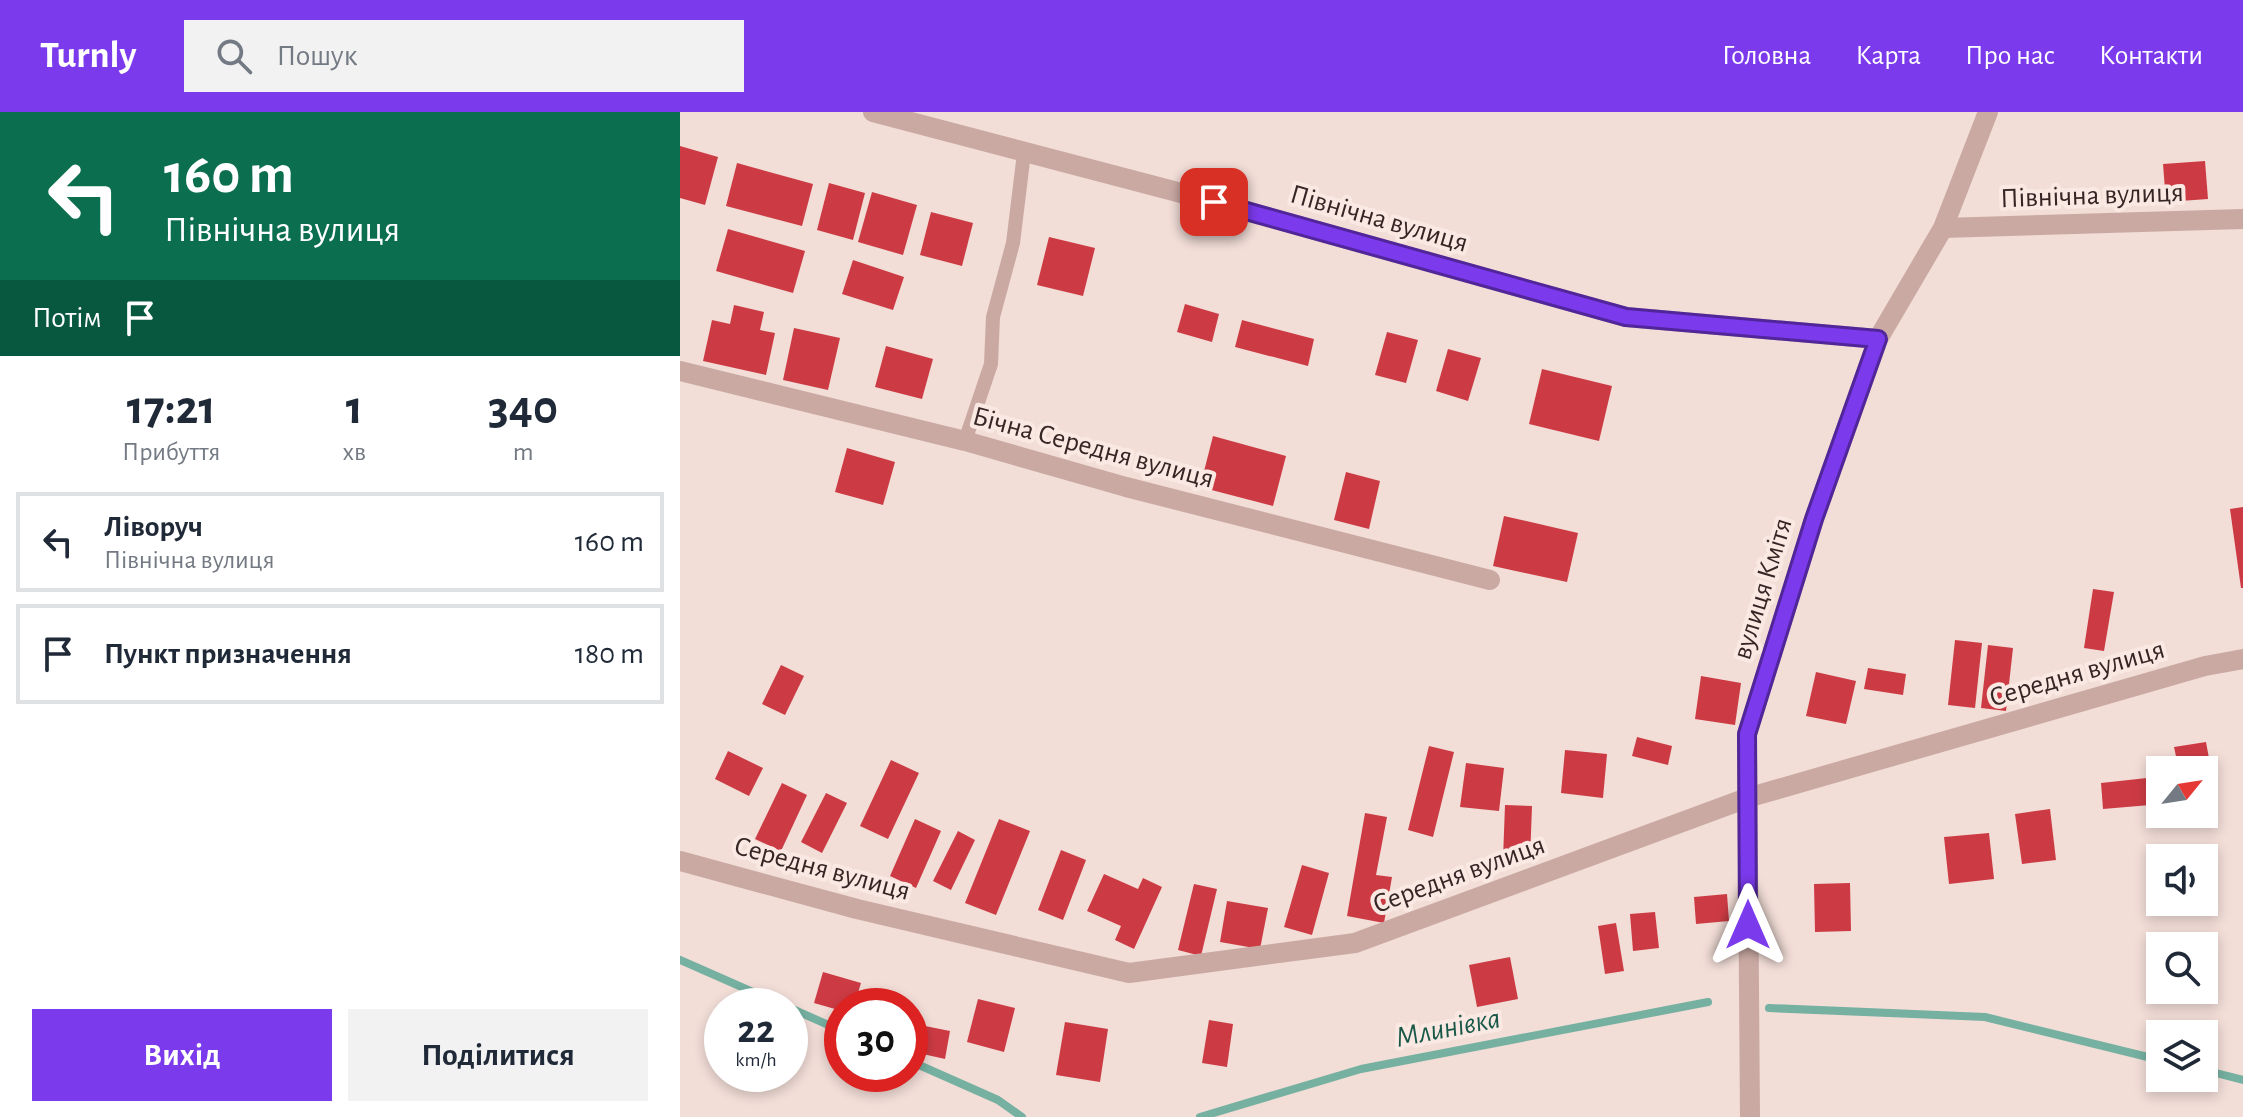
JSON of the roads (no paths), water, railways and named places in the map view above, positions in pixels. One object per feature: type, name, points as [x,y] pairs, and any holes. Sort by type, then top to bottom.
[{"type":"street","name":"Північна вулиця","points":[[873,112],[1185,194],[1626,317],[1878,339]]},
{"type":"street","name":"вулиця Кмітя","points":[[1750,1117],[1747,734],[1814,519],[1878,339],[1943,228],[1988,112]]},
{"type":"street","name":"Північна вулиця","points":[[1943,228],[2243,219]]},
{"type":"street","name":"Бічна Середня вулиця","points":[[680,371],[965,441],[1126,487],[1490,580]]},
{"type":"street","name":"Середня вулиця","points":[[680,861],[857,909],[1129,973],[1355,943],[1747,798],[2205,666],[2243,659]]},
{"type":"lane","points":[[965,441],[991,364],[993,317],[1013,243],[1024,153]]},
{"type":"waterway","name":"Млинівка","points":[[680,960],[744,988]]},
{"type":"waterway","name":"Млинівка","points":[[1200,1117],[1361,1069],[1708,1002]]},
{"type":"waterway","name":"Млинівка","points":[[1769,1008],[1985,1017],[2146,1057]]},
{"type":"waterway","name":"Млинівка","points":[[808,1016],[824,1023]]},
{"type":"waterway","name":"Млинівка","points":[[928,1069],[998,1100],[1022,1117]]},
{"type":"waterway","name":"Млинівка","points":[[2218,1074],[2243,1080]]}]
